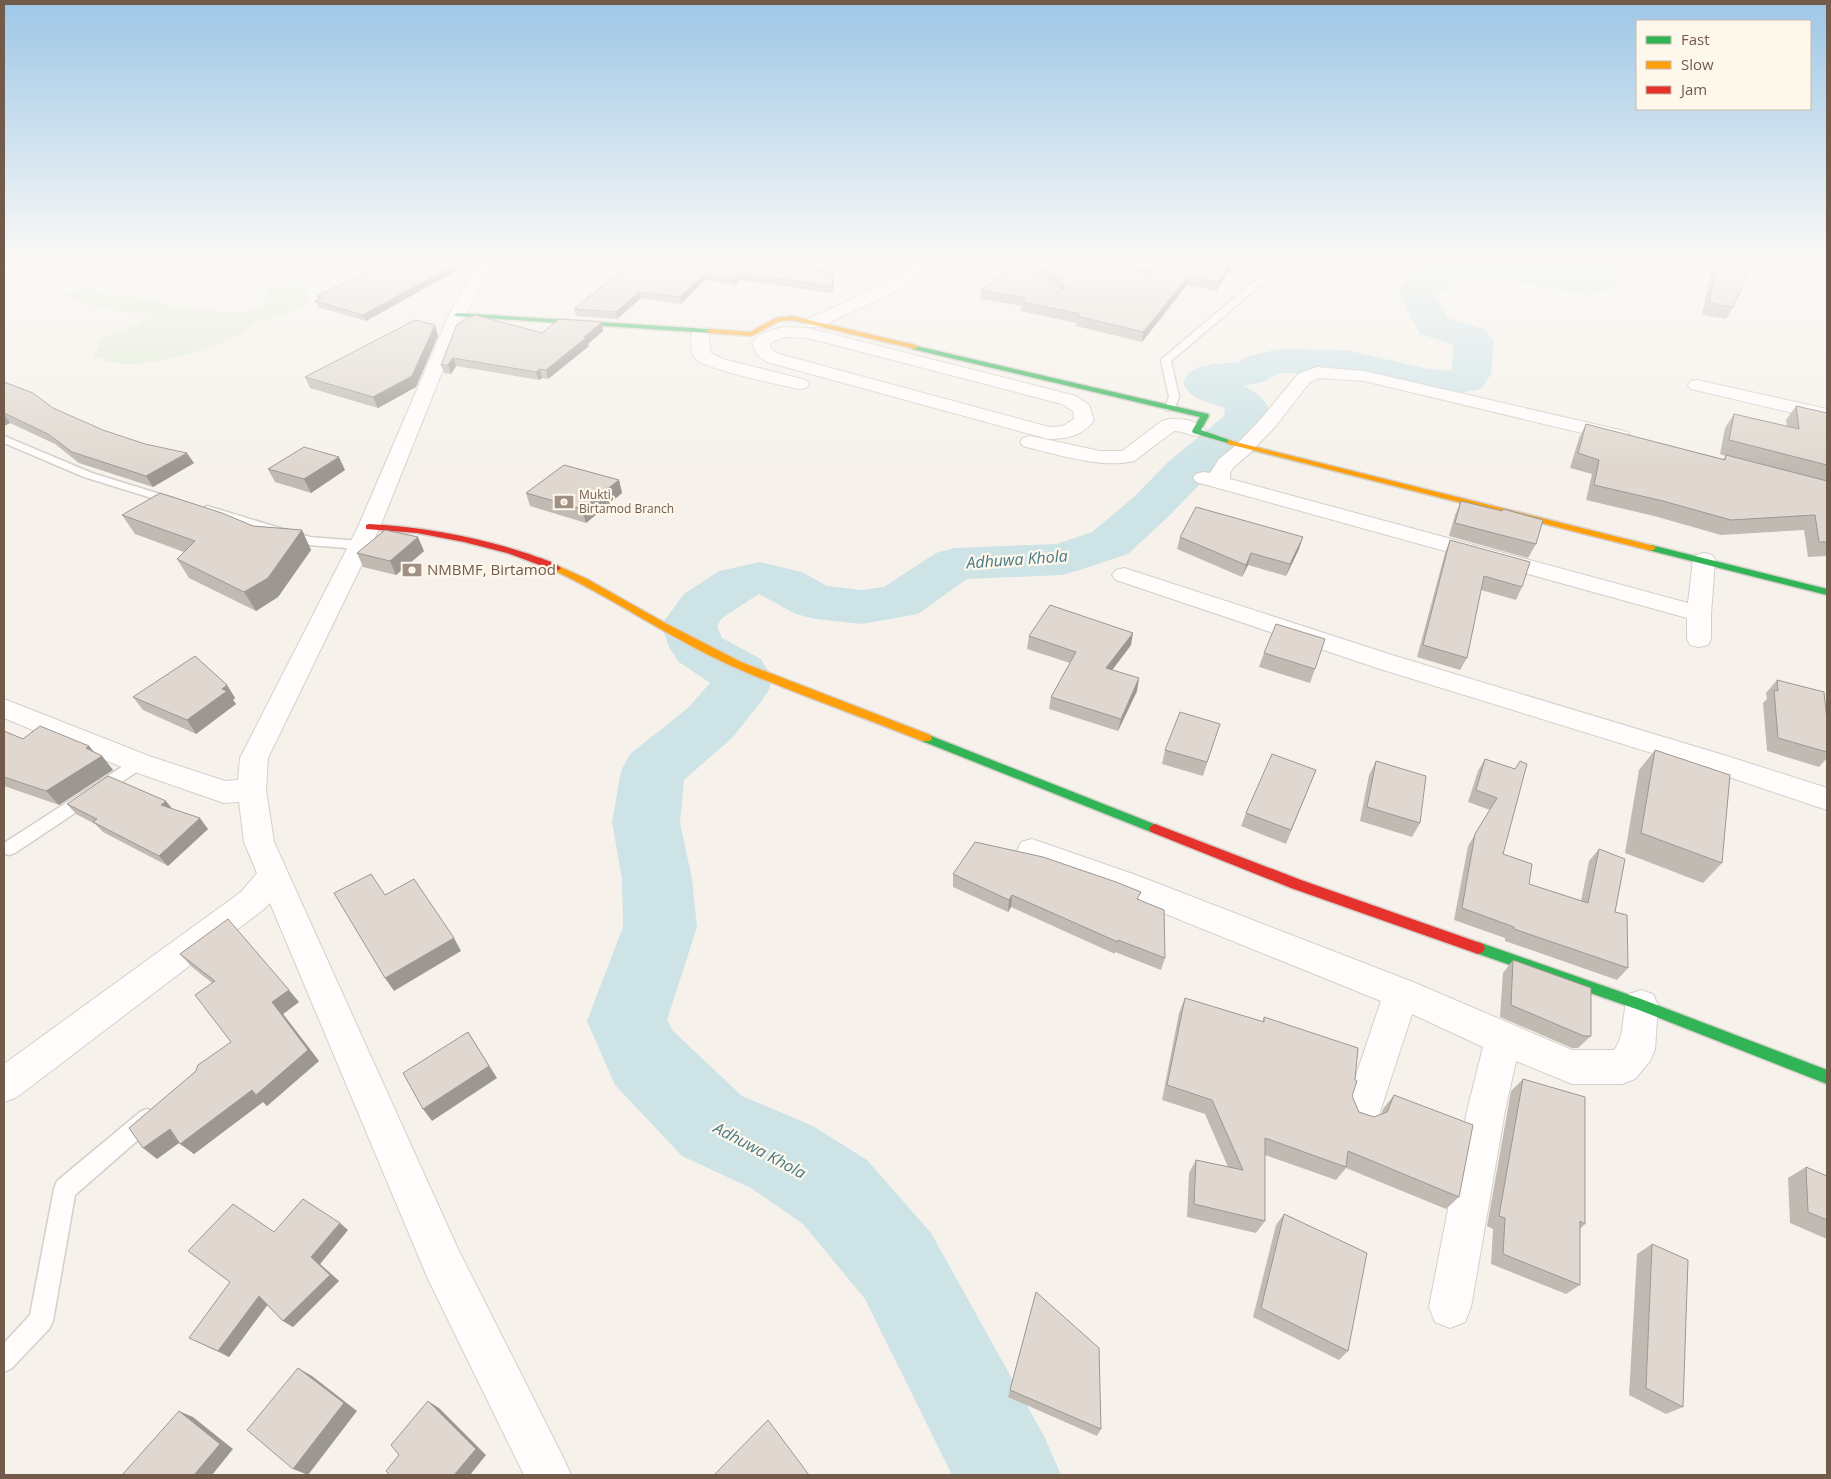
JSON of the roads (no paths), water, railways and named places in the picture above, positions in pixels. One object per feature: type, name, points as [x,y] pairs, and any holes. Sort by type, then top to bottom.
[{"type":"street","points":[[451,329],[364,536],[254,758],[252,790],[259,842],[443,1264],[548,1475]]},
{"type":"street","points":[[669,329],[751,334],[760,329]]},
{"type":"street","points":[[839,329],[1205,416],[1201,432]]},
{"type":"street","points":[[700,332],[702,356],[717,363],[1068,452],[1100,457],[1127,457],[1170,425],[1184,425],[1242,445],[1827,592]]},
{"type":"street","points":[[784,332],[808,333],[1069,400],[1082,409],[1084,420],[1080,426],[1072,430],[1048,432],[773,358],[763,351],[761,343],[774,334],[784,332]]},
{"type":"street","points":[[1638,441],[1364,376],[1317,372],[1304,378],[1266,424],[1242,445],[1220,473],[1211,480],[1699,614]]},
{"type":"street","points":[[1697,385],[1827,415]]},
{"type":"street","points":[[364,536],[397,526],[455,534],[499,546],[578,578],[684,638],[737,664],[1296,884],[1641,1005],[1827,1077]]},
{"type":"street","points":[[1699,639],[1699,614],[1704,560]]},
{"type":"street","points":[[1124,575],[1386,662],[1720,764],[1827,799]]},
{"type":"street","points":[[4,708],[139,763],[224,792],[252,790]]},
{"type":"street","points":[[1032,851],[1125,884],[1401,993],[1503,1039],[1572,1067],[1622,1068],[1637,1049],[1641,1005]]},
{"type":"street","points":[[4,1085],[252,901],[274,876]]},
{"type":"street","points":[[1363,1111],[1401,993]]},
{"type":"street","points":[[1450,1306],[1486,1111],[1503,1039]]},
{"type":"lane","points":[[1170,408],[1174,397],[1166,360],[1203,329]]},
{"type":"lane","points":[[4,439],[32,453],[96,477],[193,507],[232,516],[296,538],[364,536]]},
{"type":"lane","points":[[9,848],[139,763]]},
{"type":"lane","points":[[4,1360],[41,1321],[65,1189],[162,1106]]},
{"type":"waterway","name":"Adhuwa Khola","points":[[1008,1475],[898,1266],[835,1192],[782,1157],[712,1126],[644,1058],[627,1021],[660,927],[657,879],[646,822],[653,771],[710,723],[740,688],[740,673],[699,649],[689,625],[703,606],[738,583],[760,578],[783,584],[815,602],[862,607],[899,602],[954,564],[1062,559],[1110,543],[1151,507],[1185,472],[1245,421],[1247,406],[1237,398],[1206,387],[1204,382],[1214,376],[1251,372],[1259,366],[1278,361],[1346,362],[1428,381],[1451,383],[1465,380],[1471,374],[1474,341],[1470,337],[1443,329]]},
{"type":"place","name":"Mukti, Birtamod Branch","points":[[564,502]]},
{"type":"place","name":"NMBMF, Birtamod","points":[[412,570]]}]
